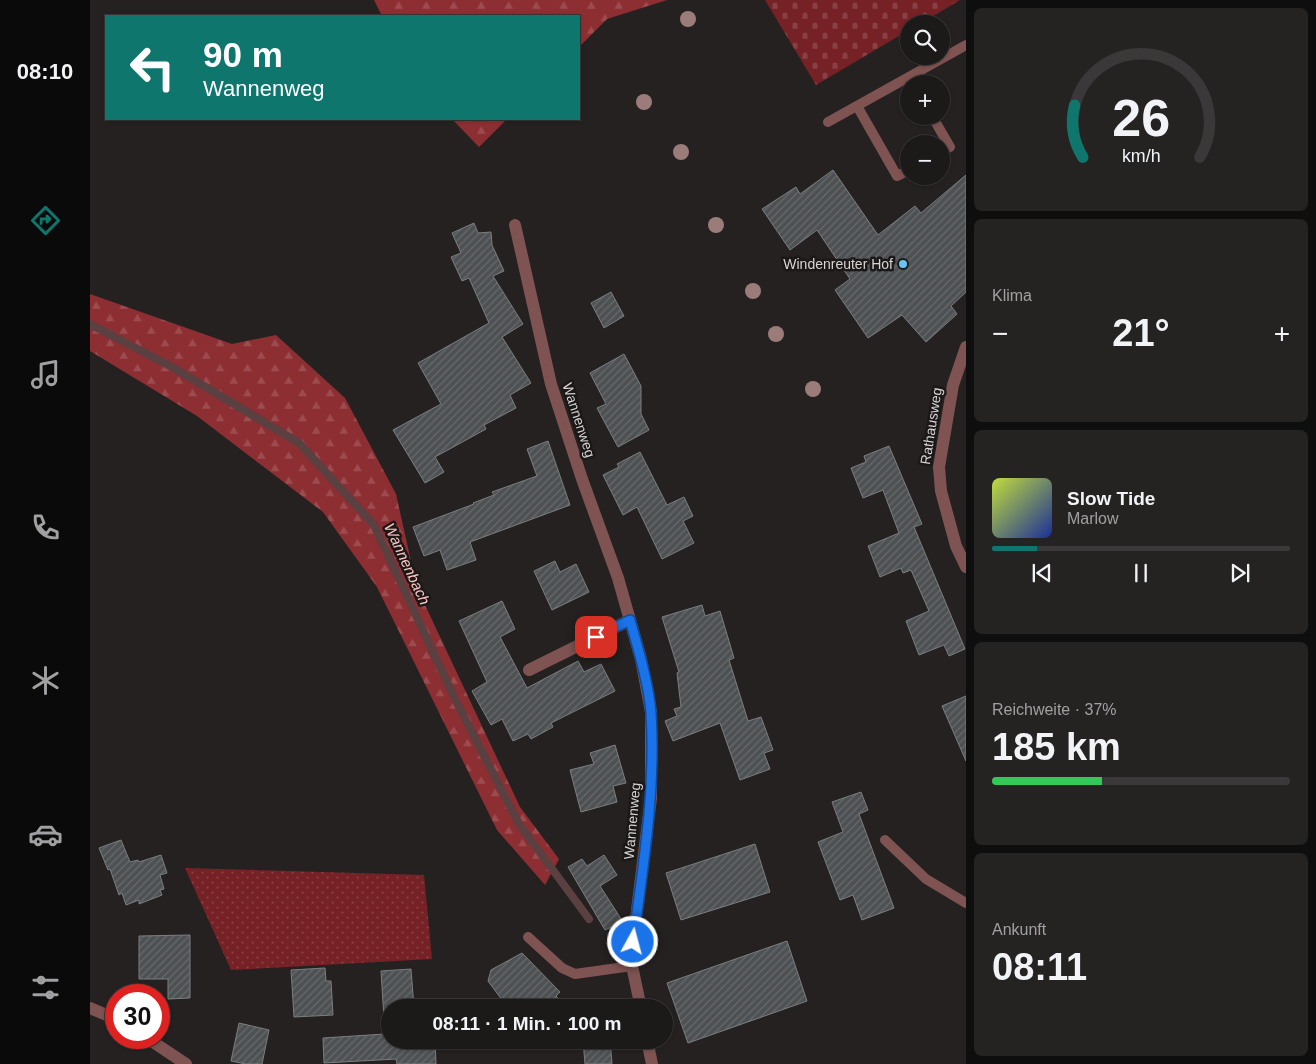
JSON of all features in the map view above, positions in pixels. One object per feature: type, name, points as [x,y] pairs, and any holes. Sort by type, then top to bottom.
[{"type":"street","name":"Wannenweg","points":[[515,225],[551,384],[582,479],[618,578],[641,659],[651,712],[651,798],[633,942],[632,966],[639,999]]},
{"type":"street","name":"Rathausweg","points":[[966,347],[952,385],[939,467],[941,491],[956,546],[966,567]]},
{"type":"street","points":[[529,670],[630,620]]},
{"type":"street","points":[[90,1008],[105,1015]]},
{"type":"street","points":[[163,1049],[186,1064]]},
{"type":"street","points":[[649,1049],[652,1064]]},
{"type":"lane","points":[[919,75],[966,45]]},
{"type":"lane","points":[[828,122],[900,85]]},
{"type":"lane","points":[[857,106],[897,176],[900,174]]},
{"type":"lane","points":[[885,840],[926,879],[966,903]]},
{"type":"lane","points":[[528,938],[562,968],[575,974],[632,966]]},
{"type":"green space","points":[[374,0],[667,0],[607,19],[580,46],[580,15],[382,15]]},
{"type":"green space","points":[[765,0],[960,0],[935,15],[900,15],[900,35],[816,85]]},
{"type":"green space","points":[[453,120],[506,120],[479,147]]},
{"type":"green space","points":[[90,294],[232,344],[276,335],[345,398],[396,494],[417,588],[520,807],[559,859],[545,885],[497,830],[377,587],[323,512],[197,416],[90,351]]},
{"type":"green space","points":[[185,868],[424,875],[432,959],[231,970]]},
{"type":"building","name":"Windenreuter Hof","points":[[833,170],[878,235],[915,206],[921,213],[966,175],[966,292],[951,306],[957,314],[926,342],[902,315],[868,338],[835,290],[850,279],[817,230],[790,250],[762,209],[796,187],[800,194]]},
{"type":"building","points":[[474,223],[478,233],[491,232],[492,245],[504,271],[493,276],[523,324],[502,337],[531,383],[510,395],[516,408],[484,425],[486,429],[435,457],[444,472],[425,483],[393,430],[441,404],[418,363],[489,323],[469,278],[462,281],[451,257],[461,253],[452,233]]},
{"type":"building","points":[[611,292],[624,316],[604,328],[591,303]]},
{"type":"building","points":[[624,354],[641,386],[641,414],[649,430],[618,447],[597,408],[606,404],[590,373]]},
{"type":"building","points":[[548,441],[570,505],[470,542],[476,560],[447,570],[440,550],[424,556],[413,527],[474,504],[494,495],[492,492],[537,476],[527,449]]},
{"type":"building","points":[[889,446],[922,524],[914,527],[965,649],[949,656],[944,645],[919,655],[906,621],[929,611],[911,570],[903,573],[901,568],[880,577],[868,546],[899,533],[883,490],[863,498],[851,468],[866,462],[864,456]]},
{"type":"building","points":[[640,452],[667,505],[684,497],[693,516],[683,521],[694,543],[662,559],[637,507],[623,515],[603,475],[619,467],[617,464]]},
{"type":"building","points":[[555,561],[560,572],[576,564],[589,592],[552,610],[534,571]]},
{"type":"building","points":[[502,601],[515,629],[500,637],[527,688],[578,661],[584,672],[601,664],[615,691],[551,723],[553,727],[531,739],[528,734],[513,741],[502,719],[491,725],[472,691],[487,682],[459,621]]},
{"type":"building","points":[[702,605],[705,616],[720,611],[734,658],[729,660],[748,721],[761,717],[773,750],[764,753],[770,769],[740,780],[720,723],[673,741],[665,721],[677,716],[674,709],[681,707],[677,673],[679,672],[662,617]]},
{"type":"building","points":[[966,696],[966,761],[942,706]]},
{"type":"building","points":[[615,745],[626,783],[613,786],[617,802],[581,812],[570,770],[594,764],[590,753]]},
{"type":"building","points":[[861,792],[868,810],[859,814],[894,908],[862,920],[853,895],[840,900],[818,842],[843,832],[832,802]]},
{"type":"building","points":[[121,840],[130,862],[138,860],[139,862],[161,855],[167,873],[160,875],[164,889],[160,890],[162,895],[139,904],[139,900],[126,905],[122,893],[119,895],[110,869],[108,870],[99,848]]},
{"type":"building","points":[[755,844],[770,892],[681,920],[666,873]]},
{"type":"building","points":[[604,855],[617,875],[600,886],[623,922],[605,930],[568,867],[582,859],[587,866]]},
{"type":"building","points":[[190,935],[190,998],[170,999],[168,979],[139,979],[139,936]]},
{"type":"building","points":[[787,941],[807,1001],[688,1043],[667,983]]},
{"type":"building","points":[[522,953],[560,992],[556,996],[558,999],[501,999],[488,981],[491,970]]},
{"type":"building","points":[[325,968],[326,981],[331,981],[333,1015],[294,1017],[291,970]]},
{"type":"building","points":[[411,969],[413,999],[383,999],[381,971]]},
{"type":"building","points":[[239,1023],[269,1030],[262,1064],[246,1064],[231,1061]]},
{"type":"building","points":[[381,1034],[381,1049],[435,1049],[436,1064],[397,1064],[396,1059],[324,1063],[323,1038]]},
{"type":"building","points":[[584,1049],[611,1049],[612,1064],[585,1064]]},
{"type":"waterway","name":"Wannenbach","points":[[90,324],[172,367],[299,443],[374,525],[456,701],[519,824],[589,919]]},
{"type":"place","name":"Windenreuter Hof","points":[[903,264]]},
{"type":"route","points":[[596,637],[630,620],[641,659],[651,712],[651,798],[633,942]]}]
